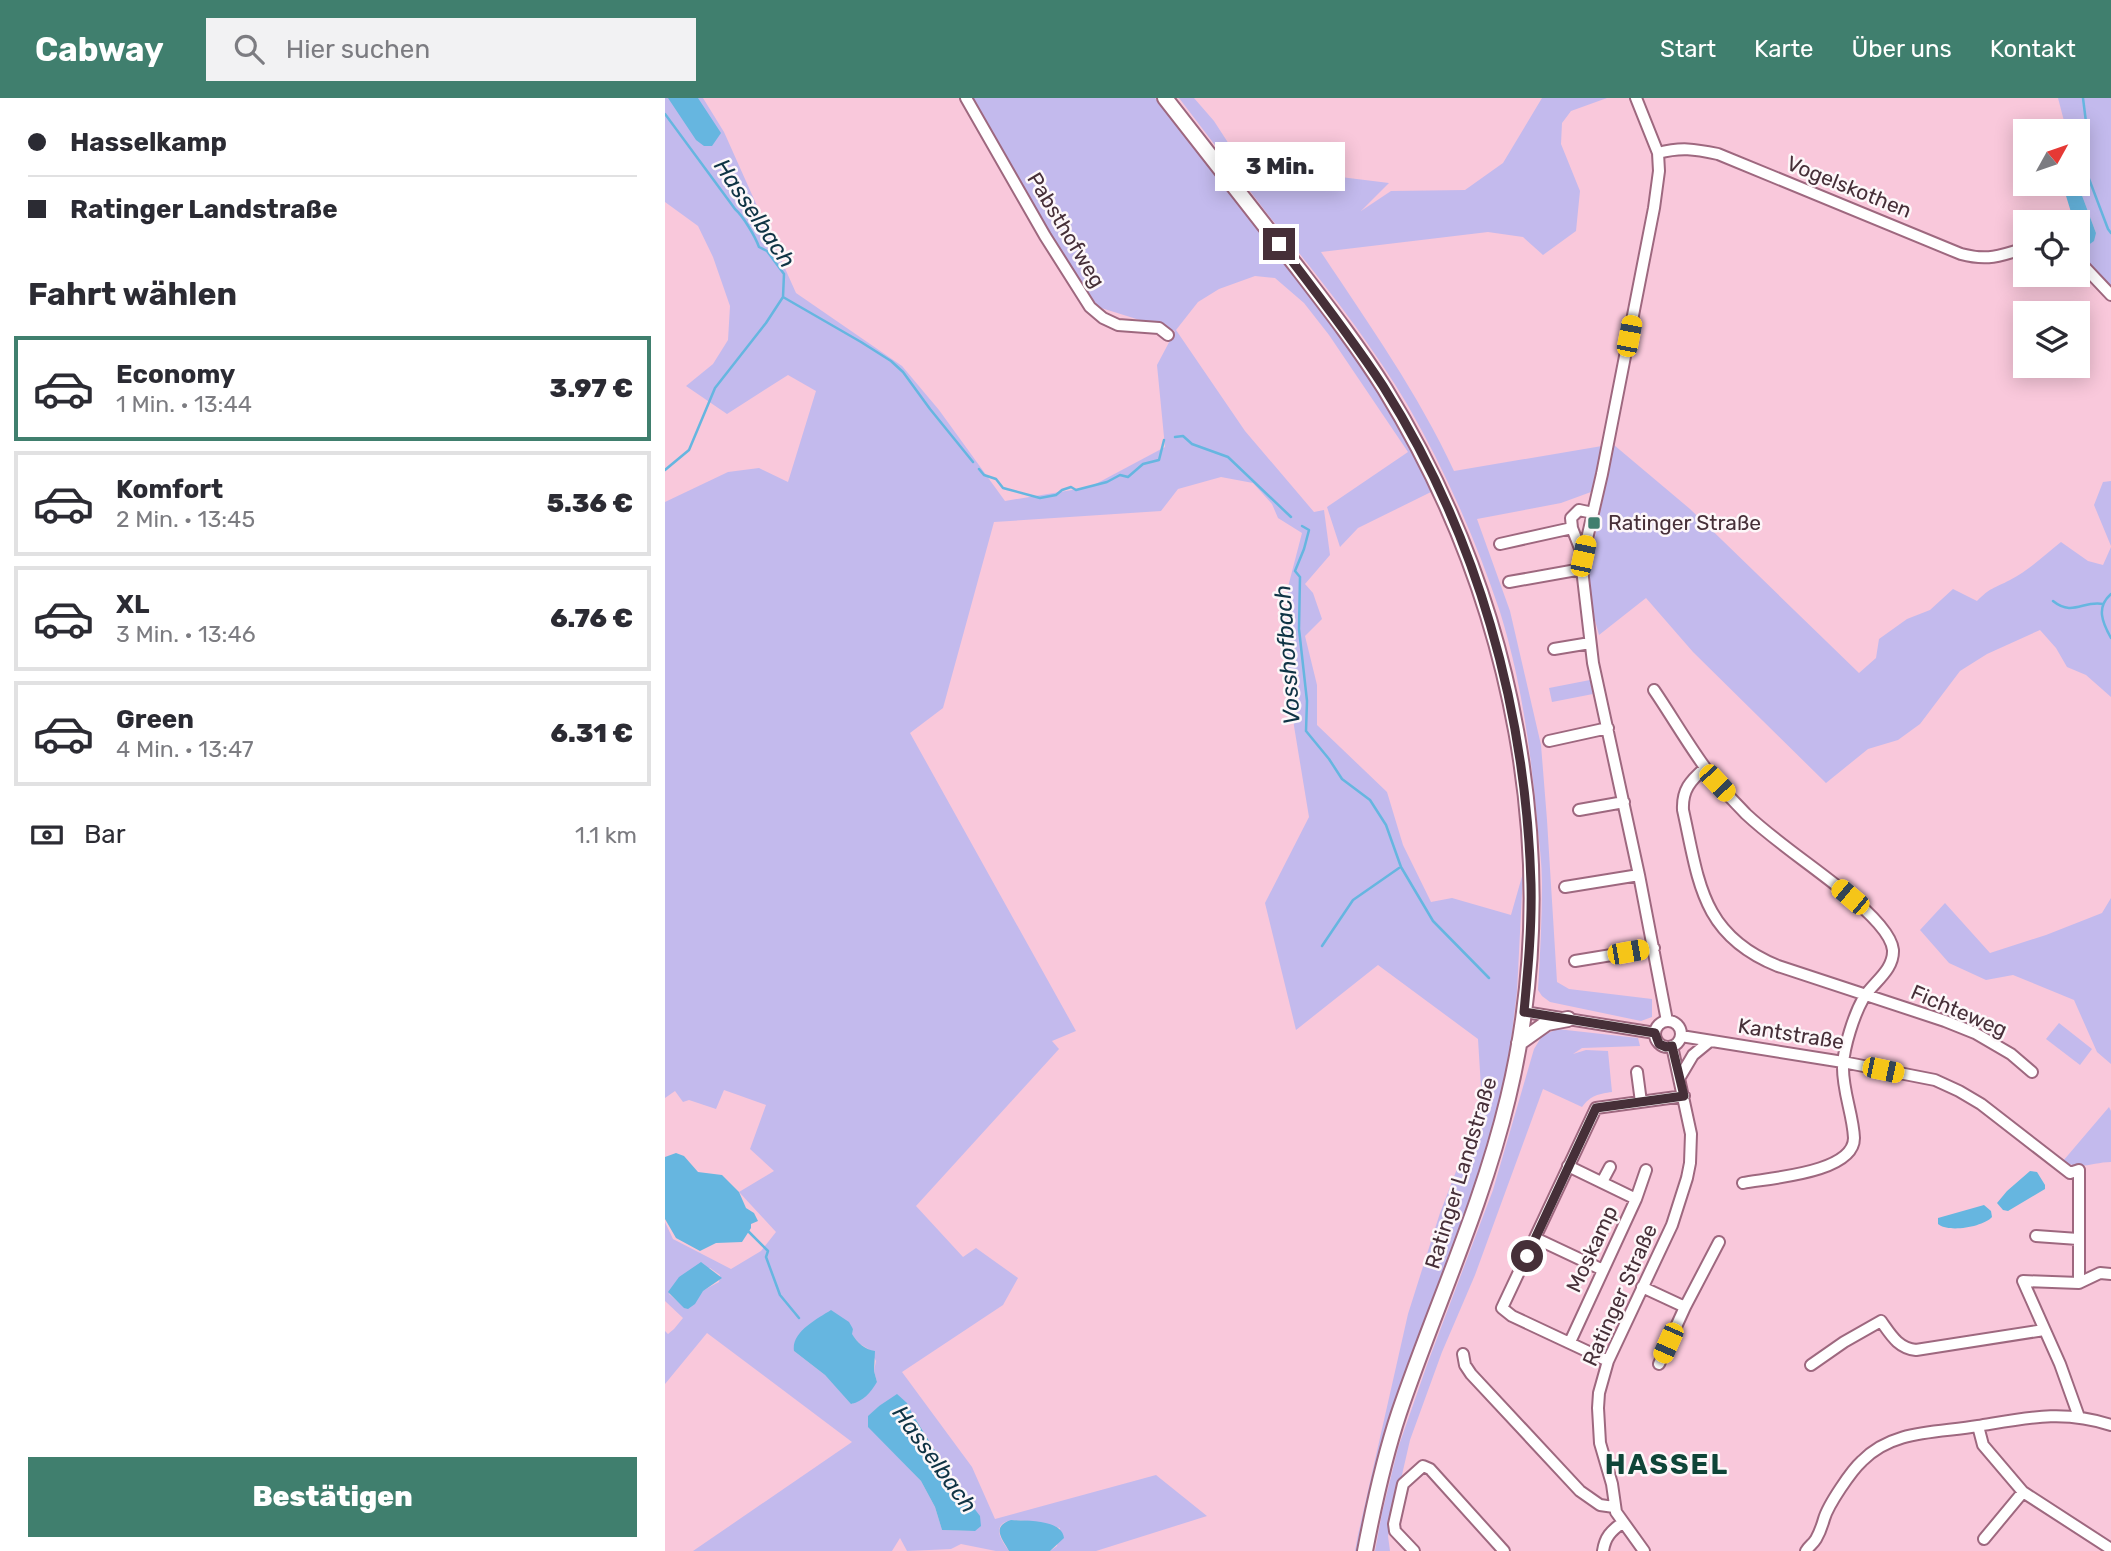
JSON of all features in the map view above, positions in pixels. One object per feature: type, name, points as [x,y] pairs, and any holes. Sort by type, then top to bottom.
[{"type":"main road","name":"Ratinger Landstraße","points":[[1165,98],[1307,280],[1383,387],[1430,471],[1460,537],[1496,644],[1515,723],[1531,884],[1530,941],[1519,1043],[1509,1097],[1481,1194],[1389,1446],[1365,1551]]},
{"type":"main road","points":[[1519,1043],[1547,1023],[1568,1019]]},
{"type":"street","name":"Pabsthofweg","points":[[966,98],[1045,236],[1090,307],[1103,318],[1118,325],[1159,328],[1168,335]]},
{"type":"street","points":[[1636,98],[1658,153],[1659,172],[1582,569],[1590,643],[1667,1020]]},
{"type":"street","name":"Vogelskothen","points":[[1658,153],[1689,148],[1718,153],[1974,258],[1994,258],[2013,252]]},
{"type":"street","points":[[2090,273],[2111,295]]},
{"type":"street","points":[[1583,556],[1571,518],[1573,513],[1579,510],[1593,513]]},
{"type":"street","points":[[1500,544],[1572,528]]},
{"type":"street","points":[[1509,582],[1582,569]]},
{"type":"street","points":[[1554,649],[1590,643]]},
{"type":"street","points":[[1654,690],[1705,768],[1745,813],[1861,907],[1882,929],[1893,951],[1891,963],[1865,995],[1856,1011],[1843,1062],[1844,1087],[1854,1136],[1853,1147],[1846,1157],[1821,1170],[1743,1183]]},
{"type":"street","points":[[1549,741],[1608,728]]},
{"type":"street","name":"Fichteweg","points":[[1705,768],[1685,789],[1683,810],[1705,902],[1717,922],[1735,942],[1762,960],[1975,1033],[2011,1054],[2032,1072]]},
{"type":"street","points":[[1579,810],[1624,802]]},
{"type":"street","points":[[1565,887],[1639,875]]},
{"type":"street","points":[[1575,961],[1654,948]]},
{"type":"street","points":[[1524,1012],[1655,1033]]},
{"type":"street","points":[[1667,1020],[1676,1024],[1681,1036],[1672,1046],[1666,1047],[1659,1044],[1655,1033],[1657,1026],[1667,1020]]},
{"type":"street","name":"Kantstraße","points":[[1681,1036],[1935,1080],[1959,1091],[1999,1117],[2070,1173],[2079,1170],[2078,1239]]},
{"type":"street","points":[[1680,1077],[1693,1055],[1710,1041]]},
{"type":"street","name":"Ratinger Straße","points":[[1644,1551],[1622,1523],[1614,1507],[1612,1484],[1597,1425],[1599,1393],[1608,1361],[1672,1225],[1688,1178],[1691,1134],[1672,1046]]},
{"type":"street","points":[[1637,1072],[1641,1102]]},
{"type":"street","points":[[1608,1361],[1513,1316],[1502,1308],[1596,1108],[1684,1096]]},
{"type":"street","points":[[1568,1166],[1636,1199]]},
{"type":"street","points":[[1602,1182],[1610,1167]]},
{"type":"street","name":"Moskamp","points":[[1570,1342],[1636,1199],[1646,1170]]},
{"type":"street","points":[[2036,1236],[2078,1239],[2080,1283]]},
{"type":"street","points":[[1535,1238],[1603,1270]]},
{"type":"street","points":[[1659,1364],[1719,1242]]},
{"type":"street","points":[[2079,1417],[2060,1364],[2023,1281],[2080,1283],[2100,1273],[2111,1274]]},
{"type":"street","points":[[1642,1287],[1685,1307]]},
{"type":"street","points":[[1811,1365],[1881,1321],[1899,1345],[1916,1350],[2044,1330]]},
{"type":"street","points":[[1463,1354],[1465,1365],[1471,1374],[1580,1491],[1600,1505],[1614,1507]]},
{"type":"street","points":[[1806,1551],[1814,1542],[1828,1511],[1862,1460],[1898,1439],[1915,1433],[2038,1416],[2079,1417],[2111,1424]]},
{"type":"street","points":[[1978,1426],[1983,1445],[2022,1492],[2111,1549]]},
{"type":"street","points":[[1414,1551],[1395,1531],[1394,1524],[1403,1484],[1423,1466],[1430,1469],[1504,1551]]},
{"type":"street","points":[[1984,1539],[2022,1492]]},
{"type":"street","points":[[1604,1551],[1604,1543],[1609,1533],[1622,1523]]},
{"type":"shaded area","points":[[665,98],[703,98],[724,132],[796,293],[902,366],[939,410],[1005,501],[1090,487],[1165,447],[1157,365],[1175,331],[1098,307],[1042,222],[971,98],[1155,98],[1342,337],[1390,405],[1431,492],[1358,528],[1340,547],[1327,507],[1408,452],[1329,335],[1304,303],[1275,278],[1255,276],[1219,289],[1198,302],[1176,330],[1245,431],[1314,512],[1324,510],[1330,555],[1305,584],[1313,593],[1322,619],[1305,636],[1317,685],[1317,725],[1387,792],[1403,845],[1431,902],[1452,898],[1511,915],[1523,873],[1517,992],[1497,1120],[1360,1551],[1355,1551],[1358,1535],[1408,1314],[1440,1213],[1482,1104],[1478,1039],[1378,965],[1296,1030],[1265,903],[1309,817],[1294,726],[1286,649],[1288,587],[1302,533],[1278,518],[1272,504],[1253,483],[1221,477],[1178,489],[1161,511],[994,522],[943,708],[910,733],[1076,1031],[1052,1041],[1059,1049],[916,1206],[963,1257],[976,1248],[1018,1278],[1003,1305],[902,1372],[972,1467],[995,1519],[1156,1475],[1207,1516],[1096,1551],[1050,1551],[1057,1546],[1060,1528],[1012,1520],[1000,1527],[1000,1536],[1009,1551],[961,1544],[951,1549],[907,1551],[900,1538],[892,1551],[693,1551],[852,1442],[707,1333],[665,1384],[665,1331],[668,1334],[683,1318],[665,1301],[665,1222],[673,1239],[731,1269],[761,1251],[776,1232],[739,1192],[774,1171],[750,1149],[766,1105],[724,1090],[716,1109],[689,1100],[683,1102],[675,1091],[665,1098],[665,502],[728,472],[759,468],[788,482],[816,391],[788,375],[727,414],[686,386],[713,364],[728,340],[730,306],[713,257],[698,226],[665,202]],"holes":[[[710,1268],[720,1275],[719,1282],[702,1291],[684,1307],[669,1294],[685,1275]],[[853,1328],[851,1334],[870,1350],[876,1361],[874,1371],[877,1382],[852,1404],[825,1375],[794,1351]],[[907,1403],[969,1502],[975,1531],[942,1530],[935,1507],[921,1481],[868,1426],[869,1416],[879,1406]]]},
{"type":"shaded area","points":[[1179,98],[1194,98],[1214,121],[1249,175],[1259,167],[1389,183],[1361,211],[1391,191],[1465,190],[1503,163],[1542,98],[1607,98],[1571,111],[1562,123],[1561,144],[1580,191],[1576,231],[1543,255],[1523,237],[1488,232],[1321,252],[1408,386],[1454,471],[1602,446],[1591,492],[1561,503],[1477,519],[1510,611],[1541,745],[1557,982],[1569,989],[1652,999],[1652,1017],[1641,1021],[1550,1002],[1538,990],[1542,876],[1528,742],[1507,637],[1491,585],[1470,532],[1421,429],[1359,331]]},
{"type":"shaded area","points":[[2058,98],[2111,98],[2111,288],[2090,267],[2090,242],[2096,233],[2090,210],[2087,210],[2082,196],[2090,196],[2090,119],[2063,119]]},
{"type":"shaded area","points":[[1614,445],[1690,509],[1859,673],[1876,658],[1879,639],[1907,619],[1930,610],[1953,589],[1977,601],[1989,591],[2024,572],[2061,542],[2088,561],[2103,565],[2111,547],[2111,697],[2086,675],[2067,667],[2056,648],[2040,630],[1987,654],[1960,671],[1920,724],[1898,740],[1868,749],[1826,783],[1693,652],[1646,598],[1599,635],[1591,606],[1589,566]]},
{"type":"shaded area","points":[[2111,481],[2111,546],[2094,505],[2103,482]]},
{"type":"shaded area","points":[[1590,680],[1593,694],[1552,702],[1549,688]]},
{"type":"shaded area","points":[[2111,898],[2111,1064],[2097,1052],[2074,1000],[2013,975],[1986,980],[1949,963],[1920,930],[1945,903],[1990,953],[2102,913]]},
{"type":"shaded area","points":[[2059,1023],[2092,1049],[2080,1065],[2046,1039]]},
{"type":"shaded area","points":[[1557,1029],[1638,1038],[1640,1046],[1582,1048],[1573,1054],[1586,1050],[1608,1051],[1612,1092],[1595,1096],[1582,1107],[1543,1089],[1475,1275],[1442,1352],[1410,1440],[1388,1536],[1390,1551],[1375,1551],[1398,1448],[1493,1190],[1534,1049],[1542,1036]]},
{"type":"shaded area","points":[[2109,1107],[2111,1162],[2081,1166],[2063,1161]]},
{"type":"water","points":[[668,98],[698,98],[721,133],[712,146],[704,146],[696,140]]},
{"type":"water","points":[[2066,196],[2082,196],[2087,210],[2070,210]]},
{"type":"water","points":[[2090,217],[2096,233],[2094,241],[2090,244]]},
{"type":"water","points":[[676,1153],[684,1156],[698,1172],[722,1175],[739,1192],[746,1208],[754,1213],[758,1221],[751,1224],[742,1242],[716,1243],[700,1251],[676,1238],[665,1219],[665,1157]]},
{"type":"water","points":[[2030,1171],[2037,1172],[2045,1189],[2008,1211],[2003,1210],[1997,1203]]},
{"type":"water","points":[[1984,1205],[1991,1211],[1992,1217],[1981,1224],[1949,1228],[1938,1224],[1938,1218]]},
{"type":"water","points":[[701,1262],[722,1278],[703,1291],[695,1304],[688,1309],[684,1308],[668,1292],[679,1277]]},
{"type":"water","points":[[831,1310],[849,1322],[853,1329],[852,1334],[859,1343],[875,1351],[874,1371],[877,1382],[866,1396],[851,1404],[825,1375],[794,1351],[794,1344],[801,1332]]},
{"type":"water","points":[[897,1394],[907,1403],[960,1490],[980,1516],[981,1526],[975,1531],[942,1530],[935,1507],[921,1481],[868,1427],[868,1416]]},
{"type":"water","points":[[1011,1520],[1050,1524],[1062,1532],[1064,1538],[1050,1551],[1009,1551],[1001,1537],[1000,1529]]},
{"type":"waterway","points":[[2083,98],[2087,130],[2086,171],[2111,233]]},
{"type":"waterway","name":"Hasselbach","points":[[665,114],[745,221],[759,247],[767,251],[784,274],[783,297],[715,388],[689,450],[665,470]]},
{"type":"waterway","name":"Vosshofbach","points":[[783,297],[891,361],[903,372],[973,462]]},
{"type":"waterway","name":"Vosshofbach","points":[[1175,437],[1183,436],[1192,444],[1228,457],[1291,517]]},
{"type":"waterway","name":"Vosshofbach","points":[[979,469],[984,475],[996,479],[1003,488],[1040,498],[1056,495],[1071,487],[1076,490],[1107,482],[1120,475],[1128,477],[1143,464],[1159,460],[1164,440]]},
{"type":"waterway","name":"Vosshofbach","points":[[1302,526],[1309,530],[1295,571],[1300,577],[1299,629],[1307,701],[1306,731],[1342,779],[1370,800],[1386,825],[1401,867],[1433,921],[1489,978]]},
{"type":"waterway","points":[[2111,594],[2102,609],[2105,626],[2111,638]]},
{"type":"waterway","points":[[2053,601],[2066,608],[2103,604]]},
{"type":"waterway","points":[[1322,946],[1353,900],[1399,868]]},
{"type":"waterway","name":"Hasselbach","points":[[748,1231],[768,1251],[766,1257],[780,1295],[799,1318]]},
{"type":"place","name":"Ratinger Straße","points":[[1594,523]]},
{"type":"district","name":"HASSEL","points":[[1667,1464]]},
{"type":"route","points":[[1279,244],[1349,336],[1407,427],[1445,502],[1485,607],[1515,723],[1526,810],[1531,884],[1530,941],[1524,1012],[1655,1033],[1659,1044],[1672,1046],[1675,1055],[1684,1096],[1596,1108],[1527,1256]]}]
